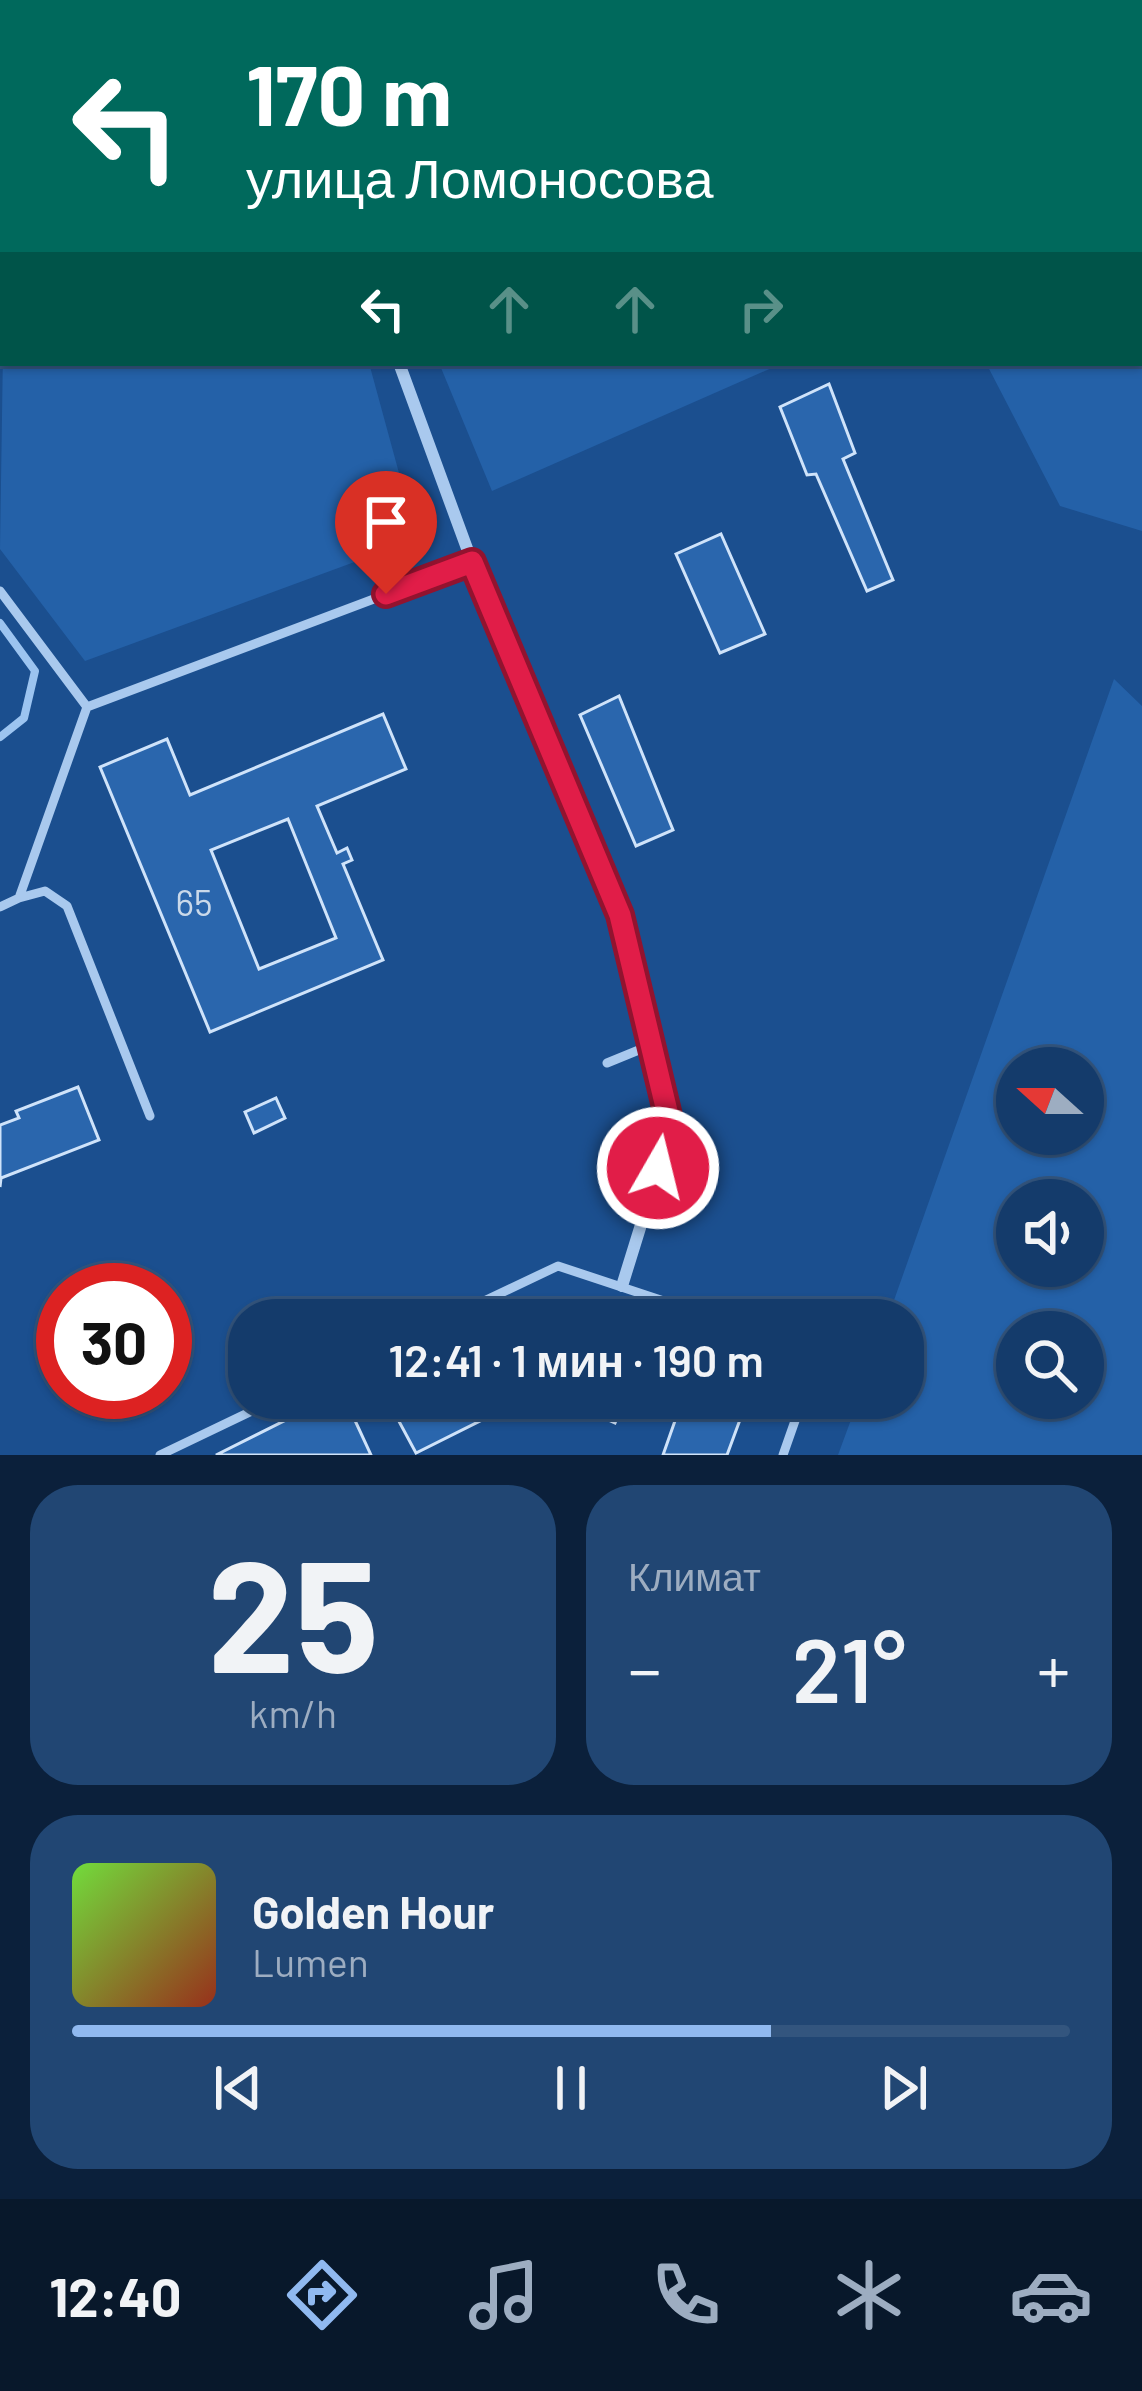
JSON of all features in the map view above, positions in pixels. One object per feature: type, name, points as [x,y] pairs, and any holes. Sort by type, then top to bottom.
[{"type":"street","points":[[400,366],[472,562],[620,915],[671,1128],[622,1286]]},
{"type":"lane","points":[[19,898],[87,707],[472,562]]},
{"type":"lane","points":[[0,591],[87,707]]},
{"type":"lane","points":[[0,907],[45,891],[67,906],[150,1116]]},
{"type":"lane","points":[[607,1063],[651,1045]]},
{"type":"lane","points":[[488,1299],[558,1266],[660,1299]]},
{"type":"lane","points":[[160,1455],[237,1419]]},
{"type":"lane","points":[[783,1455],[796,1419]]},
{"type":"shaded area","points":[[3,366],[370,366],[417,539],[85,661],[0,549]]},
{"type":"shaded area","points":[[440,366],[776,366],[492,491]]},
{"type":"shaded area","points":[[988,366],[1142,366],[1142,531],[1060,506]]},
{"type":"shaded area","points":[[1114,679],[1142,706],[1142,1455],[838,1455],[851,1419],[924,1419],[924,1299],[894,1299]]},
{"type":"building","points":[[829,384],[855,453],[843,459],[893,580],[867,591],[816,474],[807,475],[780,407]]},
{"type":"building","points":[[721,534],[765,634],[720,653],[676,554]]},
{"type":"building","points":[[619,696],[673,830],[636,846],[580,715]]},
{"type":"building","points":[[383,714],[406,769],[317,806],[337,853],[347,848],[352,860],[343,864],[383,960],[210,1032],[100,767],[167,739],[190,795]],"holes":[[[288,819],[336,938],[259,969],[211,850]]]},
{"type":"building","points":[[78,1087],[99,1140],[1,1178],[0,1187],[0,1125],[19,1118],[16,1111]]},
{"type":"building","points":[[276,1098],[285,1118],[254,1133],[245,1112]]},
{"type":"building","points":[[288,1419],[354,1419],[371,1455],[216,1455]]},
{"type":"building","points":[[398,1419],[484,1419],[416,1453]]},
{"type":"building","points":[[676,1419],[740,1419],[727,1455],[663,1455]]},
{"type":"waterway","points":[[0,623],[35,671],[24,718],[0,737]]},
{"type":"route","points":[[386,594],[472,562],[620,915],[671,1128],[658,1168]]}]
